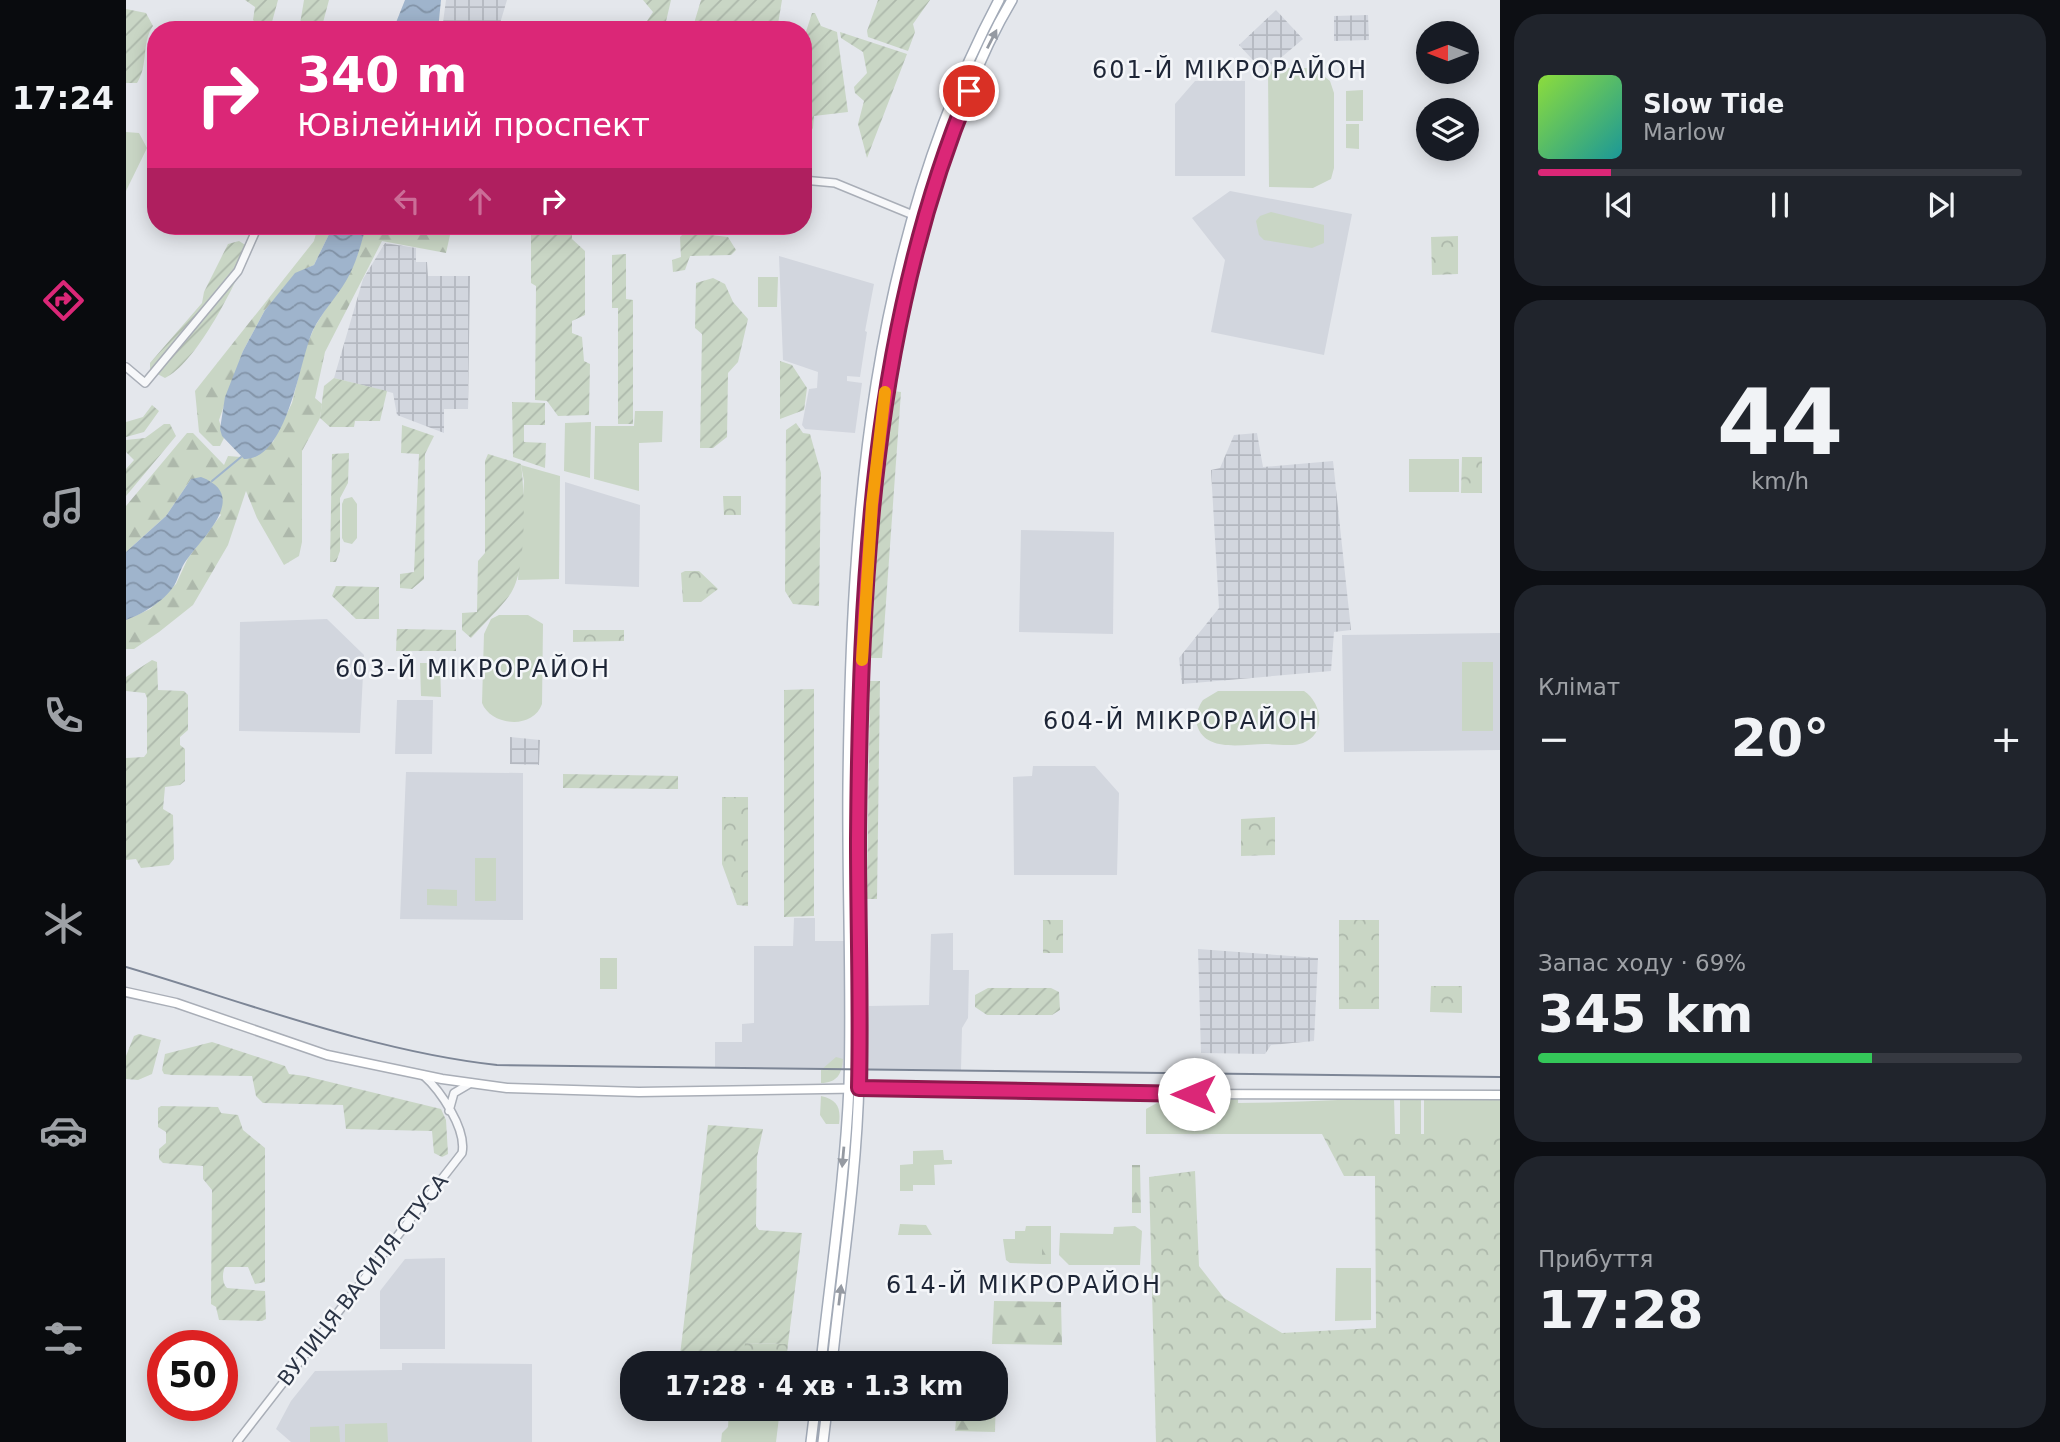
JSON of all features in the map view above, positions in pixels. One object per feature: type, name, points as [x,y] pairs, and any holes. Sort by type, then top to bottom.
[{"type":"main road","points":[[833,1351],[854,1089],[857,615],[876,375],[887,313],[914,215],[947,112],[999,0]]},
{"type":"main road","points":[[857,615],[888,377],[907,285],[954,127],[980,64],[1012,0]]},
{"type":"main road","points":[[876,375],[888,377]]},
{"type":"main road","points":[[126,992],[176,1003],[327,1055],[422,1075],[536,1090],[626,1092],[854,1089],[1500,1095]]},
{"type":"main road","points":[[822,1351],[854,1089]]},
{"type":"main road","points":[[811,1442],[814,1421]]},
{"type":"main road","points":[[823,1442],[826,1421]]},
{"type":"street","points":[[812,181],[835,183],[914,215]]},
{"type":"street","points":[[126,367],[145,383],[238,271],[254,235]]},
{"type":"street","name":"ВУЛИЦЯ ВАСИЛЯ СТУСА","points":[[237,1442],[458,1160],[463,1142],[435,1087],[422,1075]]},
{"type":"street","points":[[449,1112],[454,1093],[471,1083]]},
{"type":"shaded area","points":[[446,0],[507,0],[501,21],[443,21]]},
{"type":"shaded area","points":[[1276,10],[1303,39],[1264,72],[1239,45]]},
{"type":"shaded area","points":[[1368,15],[1369,40],[1334,41],[1334,16]]},
{"type":"shaded area","points":[[1195,81],[1245,81],[1245,176],[1175,176],[1175,104]]},
{"type":"shaded area","points":[[1230,191],[1352,214],[1324,355],[1211,332],[1225,260],[1192,218]]},
{"type":"shaded area","points":[[385,243],[416,248],[416,262],[427,262],[428,276],[470,276],[468,409],[444,409],[444,433],[397,415],[393,393],[334,378],[363,279]]},
{"type":"shaded area","points":[[779,256],[874,284],[860,377],[847,376],[847,381],[862,383],[855,433],[805,429],[802,425],[809,389],[817,388],[818,372],[783,360]]},
{"type":"shaded area","points":[[1257,433],[1263,467],[1333,461],[1351,630],[1334,632],[1331,671],[1182,684],[1179,658],[1219,608],[1211,470],[1220,468],[1234,435]]},
{"type":"shaded area","points":[[565,482],[640,505],[639,587],[565,584]]},
{"type":"shaded area","points":[[1021,530],[1114,532],[1113,634],[1019,632]]},
{"type":"shaded area","points":[[327,619],[364,655],[360,733],[239,731],[240,622]]},
{"type":"shaded area","points":[[1500,633],[1500,750],[1344,752],[1342,635]]},
{"type":"shaded area","points":[[397,700],[433,700],[432,754],[395,754]]},
{"type":"shaded area","points":[[510,737],[540,740],[539,765],[510,764]]},
{"type":"shaded area","points":[[1033,766],[1095,766],[1119,793],[1117,875],[1014,875],[1013,777],[1032,776]]},
{"type":"shaded area","points":[[406,772],[523,773],[523,920],[400,919]]},
{"type":"shaded area","points":[[794,918],[815,918],[815,941],[844,941],[844,1068],[715,1068],[715,1042],[742,1042],[742,1024],[754,1023],[754,946],[793,946]]},
{"type":"shaded area","points":[[953,933],[953,970],[969,970],[968,1018],[962,1028],[961,1070],[866,1070],[869,1006],[929,1005],[931,934]]},
{"type":"shaded area","points":[[1198,949],[1318,958],[1314,1041],[1271,1045],[1265,1054],[1201,1053]]},
{"type":"shaded area","points":[[445,1258],[445,1349],[380,1349],[380,1291],[405,1259]]},
{"type":"shaded area","points":[[402,1363],[532,1364],[532,1442],[291,1442],[276,1429],[291,1401],[315,1371],[402,1370]]},
{"type":"green space","points":[[245,0],[278,0],[272,21],[254,21],[255,7]]},
{"type":"green space","points":[[304,0],[329,0],[323,21],[300,21]]},
{"type":"green space","points":[[643,0],[671,0],[666,21],[647,21],[653,12]]},
{"type":"green space","points":[[701,0],[782,0],[778,21],[695,21]]},
{"type":"green space","points":[[878,0],[930,0],[913,24],[915,32],[908,51],[868,37],[867,31]]},
{"type":"green space","points":[[126,9],[146,13],[150,21],[147,21],[141,76],[137,83],[126,83]]},
{"type":"green space","points":[[812,13],[815,13],[821,26],[837,32],[848,112],[814,116],[812,130],[812,21],[809,21]]},
{"type":"green space","points":[[840,32],[907,54],[867,158],[858,124],[864,101],[855,93],[854,87],[867,73],[863,52],[841,38]]},
{"type":"green space","points":[[1285,68],[1314,68],[1330,81],[1334,93],[1334,168],[1331,179],[1313,188],[1269,187],[1268,72]]},
{"type":"green space","points":[[1363,90],[1363,121],[1346,121],[1346,91]]},
{"type":"green space","points":[[1346,124],[1359,124],[1359,149],[1346,148]]},
{"type":"green space","points":[[126,132],[139,133],[147,148],[126,191]]},
{"type":"green space","points":[[1271,212],[1324,225],[1324,243],[1312,248],[1264,240],[1259,235],[1256,221],[1260,216]]},
{"type":"green space","points":[[316,235],[329,235],[314,265],[295,274],[265,310],[243,351],[219,420],[224,438],[220,446],[213,446],[199,432],[195,391],[314,241]]},
{"type":"green space","points":[[363,235],[450,235],[446,253],[382,241],[325,352],[315,398],[322,404],[320,418],[302,451],[302,542],[299,556],[284,565],[257,518],[246,491],[228,545],[193,605],[134,649],[126,649],[126,620],[150,609],[176,584],[188,558],[221,515],[191,479],[166,516],[126,552],[126,506],[187,433],[193,433],[224,465],[228,456],[241,457],[273,442],[292,403],[305,350],[314,328],[356,259]]},
{"type":"green space","points":[[531,235],[572,235],[572,239],[585,251],[585,315],[572,321],[572,333],[582,337],[584,361],[590,364],[589,415],[558,416],[547,401],[535,400],[536,286],[531,283]]},
{"type":"green space","points":[[1458,236],[1458,274],[1432,275],[1431,237]]},
{"type":"green space","points":[[680,237],[728,237],[736,250],[731,255],[690,256],[685,270],[673,272],[672,260],[681,257]]},
{"type":"green space","points":[[239,241],[250,248],[226,300],[202,339],[177,370],[165,378],[150,370],[150,363],[202,303],[204,292],[228,244]]},
{"type":"green space","points":[[626,254],[626,299],[633,300],[633,424],[618,424],[618,308],[612,308],[612,255]]},
{"type":"green space","points":[[758,277],[778,277],[777,307],[758,307]]},
{"type":"green space","points":[[713,278],[725,284],[733,302],[748,319],[738,362],[728,373],[727,437],[713,448],[700,448],[702,334],[695,328],[696,283]]},
{"type":"green space","points":[[780,361],[792,365],[807,388],[804,410],[780,419]]},
{"type":"green space","points":[[334,378],[387,391],[380,421],[355,421],[354,427],[330,427],[320,418],[324,386]]},
{"type":"green space","points":[[893,391],[901,392],[882,658],[870,658],[877,536]]},
{"type":"green space","points":[[512,402],[545,403],[545,425],[524,425],[524,442],[546,443],[545,468],[513,457]]},
{"type":"green space","points":[[152,405],[159,411],[144,432],[126,437],[126,422],[143,417]]},
{"type":"green space","points":[[635,411],[663,411],[662,442],[639,443],[639,491],[594,479],[595,426],[634,426]]},
{"type":"green space","points":[[591,422],[590,478],[564,471],[565,423]]},
{"type":"green space","points":[[796,423],[803,433],[810,434],[821,473],[819,606],[793,604],[785,591],[786,430]]},
{"type":"green space","points":[[164,424],[170,424],[176,436],[126,496],[126,469],[134,460],[126,452],[126,440],[145,438]]},
{"type":"green space","points":[[402,425],[434,436],[425,454],[424,579],[412,589],[400,588],[400,574],[414,572],[419,454],[401,453]]},
{"type":"green space","points":[[349,453],[348,483],[340,498],[340,551],[336,562],[330,562],[332,454]]},
{"type":"green space","points":[[488,454],[521,464],[524,511],[522,550],[520,567],[511,593],[471,638],[462,630],[462,613],[477,612],[478,561],[485,553],[485,461]]},
{"type":"green space","points":[[1462,457],[1482,457],[1482,493],[1461,493]]},
{"type":"green space","points":[[1409,459],[1459,459],[1459,492],[1409,492]]},
{"type":"green space","points":[[521,465],[560,476],[559,579],[518,580],[524,481]]},
{"type":"green space","points":[[723,496],[741,496],[741,515],[724,515]]},
{"type":"green space","points":[[352,497],[357,504],[357,538],[352,544],[344,542],[342,538],[342,504],[344,499]]},
{"type":"green space","points":[[699,571],[718,589],[701,602],[683,602],[681,573]]},
{"type":"green space","points":[[336,586],[379,587],[379,619],[356,619],[332,596]]},
{"type":"green space","points":[[499,615],[528,615],[543,624],[542,704],[530,718],[521,721],[512,722],[494,717],[482,703],[484,634],[491,619]]},
{"type":"green space","points":[[397,629],[456,630],[456,651],[396,651]]},
{"type":"green space","points":[[573,630],[624,630],[624,641],[573,642]]},
{"type":"green space","points":[[152,660],[157,662],[158,690],[184,691],[188,695],[188,730],[180,737],[180,745],[185,749],[185,781],[180,785],[165,787],[163,809],[173,815],[174,859],[169,865],[141,868],[136,859],[126,860],[126,758],[144,757],[147,753],[147,698],[145,693],[126,691],[126,677]]},
{"type":"green space","points":[[1462,662],[1493,662],[1493,731],[1462,731]]},
{"type":"green space","points":[[420,663],[440,663],[441,697],[421,696]]},
{"type":"green space","points":[[870,681],[880,681],[877,899],[867,899]]},
{"type":"green space","points":[[814,689],[814,916],[784,917],[784,690]]},
{"type":"green space","points":[[1218,691],[1304,691],[1318,710],[1319,726],[1311,739],[1299,744],[1216,743],[1201,734],[1196,718],[1203,700]]},
{"type":"green space","points":[[563,774],[678,776],[678,789],[563,788]]},
{"type":"green space","points":[[722,797],[748,797],[748,906],[737,905],[722,864]]},
{"type":"green space","points":[[1275,817],[1275,855],[1241,856],[1241,819]]},
{"type":"green space","points":[[475,858],[496,858],[496,901],[475,901]]},
{"type":"green space","points":[[427,889],[457,890],[457,906],[427,905]]},
{"type":"green space","points":[[1043,920],[1063,920],[1063,953],[1043,953]]},
{"type":"green space","points":[[1339,920],[1379,920],[1379,1009],[1339,1009]]},
{"type":"green space","points":[[600,958],[617,958],[617,989],[600,989]]},
{"type":"green space","points":[[1431,986],[1462,986],[1462,1013],[1430,1012]]},
{"type":"green space","points":[[988,988],[1051,988],[1059,992],[1060,1010],[1052,1015],[987,1015],[975,1007],[975,995]]},
{"type":"green space","points":[[139,1034],[161,1040],[152,1074],[138,1080],[126,1079],[126,1056],[134,1036]]},
{"type":"green space","points":[[212,1042],[285,1066],[289,1074],[441,1109],[446,1120],[448,1154],[442,1157],[434,1153],[432,1131],[346,1129],[343,1105],[263,1103],[256,1096],[252,1076],[164,1074],[162,1070],[165,1054]]},
{"type":"green space","points":[[836,1057],[843,1059],[840,1073],[835,1079],[821,1083],[821,1070]]},
{"type":"green space","points":[[821,1096],[835,1102],[839,1124],[826,1124],[820,1115]]},
{"type":"green space","points":[[1238,1097],[1238,1103],[1394,1098],[1395,1134],[1146,1134],[1146,1109],[1166,1098]]},
{"type":"green space","points":[[1421,1098],[1421,1134],[1400,1134],[1400,1099]]},
{"type":"green space","points":[[1424,1098],[1500,1098],[1500,1134],[1424,1134]]},
{"type":"green space","points":[[218,1107],[221,1113],[238,1115],[243,1130],[265,1148],[265,1282],[255,1284],[248,1267],[225,1267],[223,1275],[227,1288],[265,1291],[266,1319],[262,1321],[219,1320],[216,1307],[211,1304],[212,1190],[203,1179],[203,1166],[163,1163],[159,1159],[159,1149],[166,1143],[166,1132],[158,1127],[158,1108]]},
{"type":"green space","points":[[708,1125],[763,1129],[757,1157],[756,1226],[759,1230],[802,1233],[788,1344],[745,1343],[744,1351],[680,1351]]},
{"type":"green space","points":[[1322,1134],[1500,1134],[1500,1442],[1156,1442],[1149,1177],[1195,1171],[1199,1266],[1224,1298],[1282,1333],[1376,1328],[1375,1176],[1344,1176]]},
{"type":"green space","points":[[943,1150],[944,1160],[952,1160],[952,1164],[934,1165],[935,1185],[913,1185],[913,1191],[900,1191],[900,1165],[913,1164],[913,1151]]},
{"type":"green space","points":[[1132,1165],[1140,1165],[1141,1213],[1132,1213]]},
{"type":"green space","points":[[900,1224],[926,1225],[932,1235],[898,1235]]},
{"type":"green space","points":[[1026,1226],[1042,1226],[1042,1264],[1010,1263],[1006,1260],[1003,1239],[1015,1239],[1015,1231],[1025,1231]]},
{"type":"green space","points":[[1042,1226],[1051,1226],[1051,1264],[1042,1264]]},
{"type":"green space","points":[[1135,1226],[1142,1231],[1140,1265],[1069,1265],[1059,1255],[1060,1233],[1113,1234],[1114,1227]]},
{"type":"green space","points":[[1336,1268],[1371,1268],[1371,1320],[1335,1321]]},
{"type":"green space","points":[[994,1301],[1061,1302],[1062,1345],[992,1344]]},
{"type":"green space","points":[[744,1343],[788,1344],[787,1351],[744,1351]]},
{"type":"green space","points":[[728,1421],[779,1421],[776,1442],[721,1442],[722,1433],[728,1427]]},
{"type":"green space","points":[[956,1421],[995,1421],[995,1432],[955,1431]]},
{"type":"green space","points":[[387,1423],[388,1442],[345,1442],[345,1424]]},
{"type":"green space","points":[[339,1426],[340,1442],[310,1442],[310,1427]]},
{"type":"water","points":[[405,0],[441,0],[439,21],[397,21]]},
{"type":"water","points":[[329,235],[363,235],[346,281],[313,330],[281,427],[271,444],[259,455],[244,459],[222,436],[220,429],[225,397],[243,351],[265,310],[295,273],[314,265]]},
{"type":"water","points":[[201,477],[215,485],[222,494],[219,516],[186,561],[167,594],[147,610],[126,620],[126,552],[166,516],[191,479]]},
{"type":"waterway","points":[[212,481],[241,457]]},
{"type":"tram line","points":[[126,967],[356,1037],[403,1049],[497,1065],[1500,1077]]},
{"type":"slow traffic","points":[[862,660],[862,615],[873,483],[885,392]]},
{"type":"district","name":"601-Й МІКРОРАЙОН","points":[[1230,70]]},
{"type":"district","name":"603-Й МІКРОРАЙОН","points":[[473,669]]},
{"type":"district","name":"604-Й МІКРОРАЙОН","points":[[1181,721]]},
{"type":"district","name":"614-Й МІКРОРАЙОН","points":[[1024,1285]]},
{"type":"route","points":[[969,91],[954,127],[907,285],[888,377],[873,483],[862,615],[858,839],[859,1088],[1194,1094]]}]
